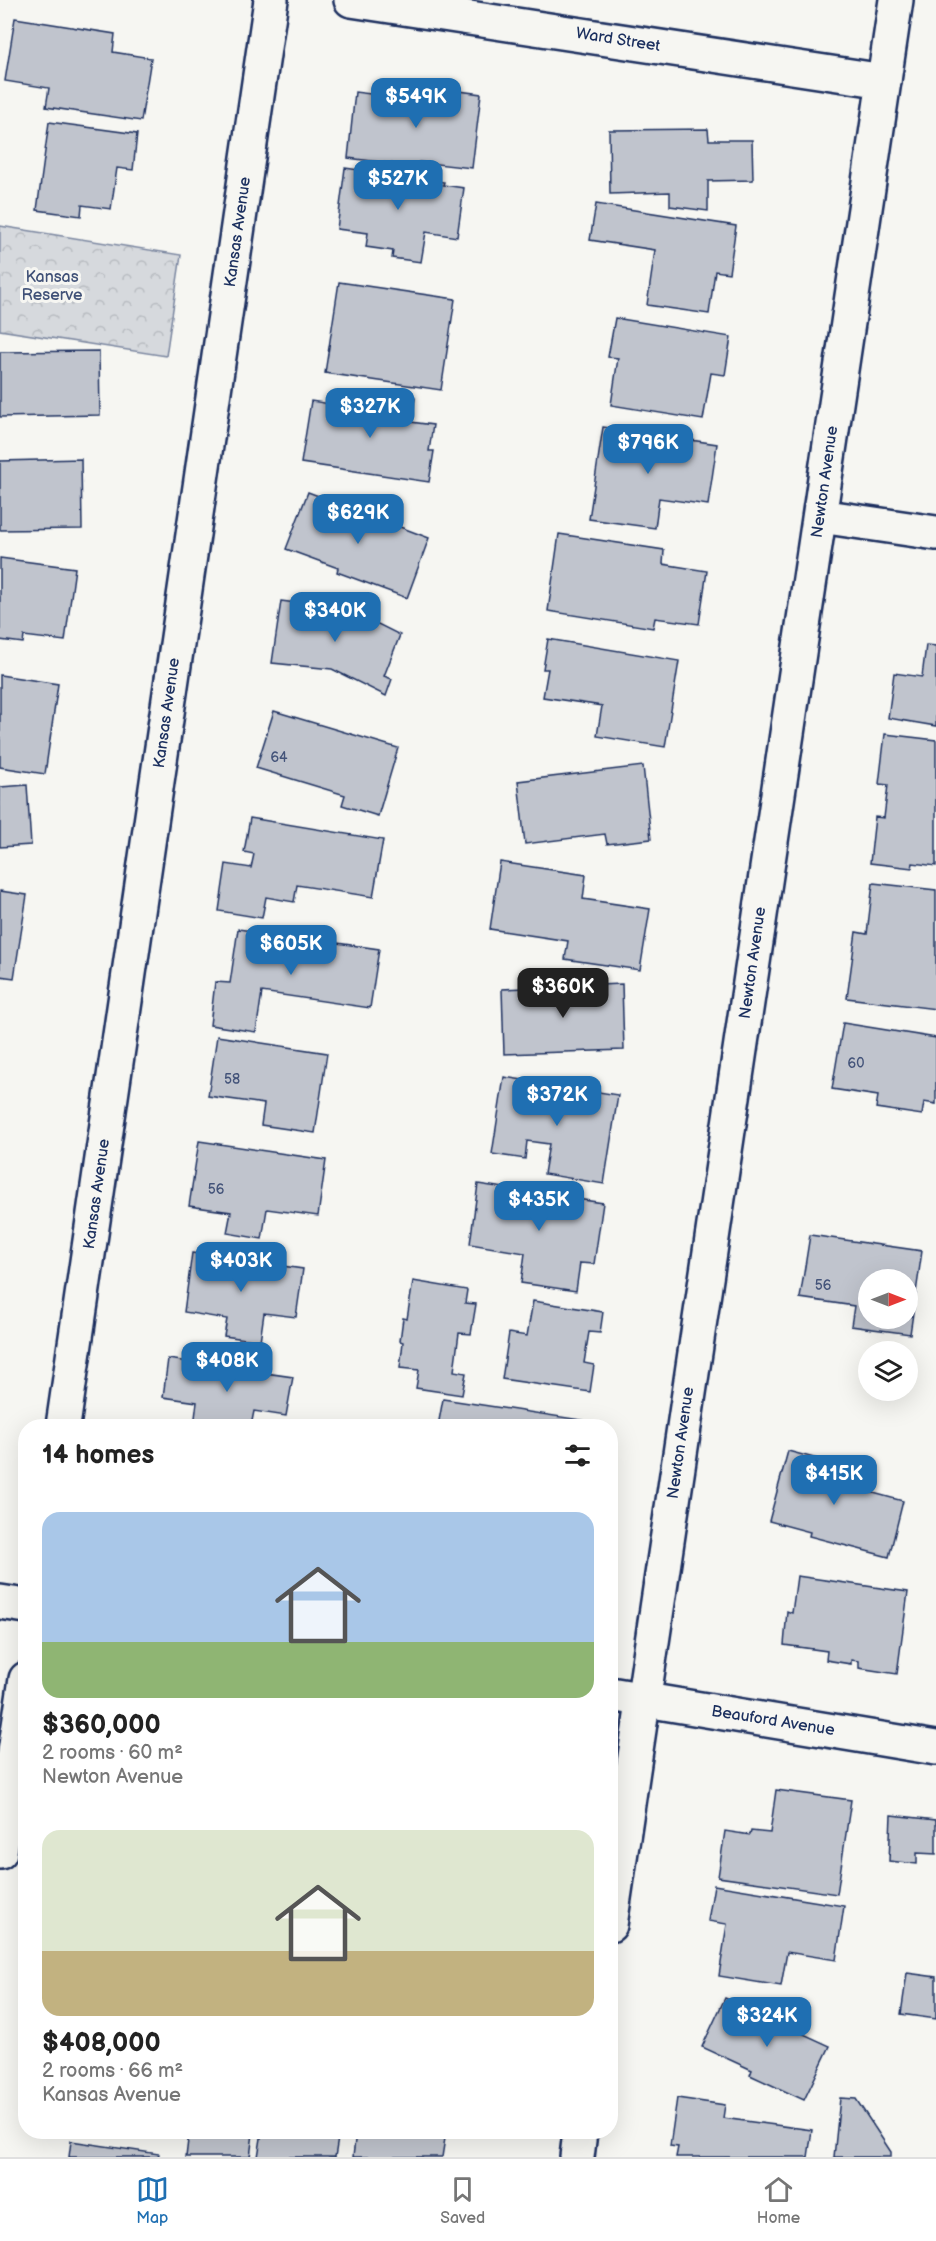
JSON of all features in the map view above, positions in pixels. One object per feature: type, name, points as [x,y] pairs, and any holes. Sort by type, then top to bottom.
[{"type":"street","name":"Kansas Avenue","points":[[64,1419],[271,0]]},
{"type":"street","name":"Ward Street","points":[[351,0],[884,81]]},
{"type":"street","name":"Newton Avenue","points":[[618,1870],[896,0]]},
{"type":"street","points":[[820,516],[936,533]]},
{"type":"street","points":[[0,1602],[18,1605]]},
{"type":"street","name":"Beauford Avenue","points":[[618,1695],[936,1748]]},
{"type":"street","points":[[0,1852],[18,1732]]},
{"type":"street","points":[[577,2157],[579,2139]]},
{"type":"green space","name":"Kansas Reserve","points":[[0,226],[181,255],[166,356],[0,330]]},
{"type":"building","points":[[15,18],[115,34],[113,52],[151,58],[141,121],[46,107],[49,88],[5,81]]},
{"type":"building","points":[[437,88],[481,94],[472,168],[419,162],[419,167],[348,158],[355,92],[435,102]]},
{"type":"building","points":[[49,122],[137,134],[133,170],[117,168],[111,209],[82,205],[81,216],[37,210]]},
{"type":"building","points":[[708,129],[709,140],[752,140],[753,180],[708,181],[708,211],[670,206],[670,192],[610,194],[609,130]]},
{"type":"building","points":[[345,168],[444,182],[443,185],[464,188],[457,237],[426,232],[421,262],[392,258],[393,251],[366,247],[368,233],[337,229]]},
{"type":"building","points":[[596,204],[736,226],[729,273],[715,271],[709,314],[647,305],[655,250],[590,240]]},
{"type":"building","points":[[339,282],[455,299],[441,390],[325,373]]},
{"type":"building","points":[[615,318],[731,337],[725,375],[711,373],[703,420],[611,405],[618,358],[608,357]]},
{"type":"building","points":[[99,351],[100,415],[0,417],[0,352]]},
{"type":"building","points":[[381,392],[415,398],[411,422],[433,425],[429,451],[434,451],[429,482],[301,463],[311,401],[378,411]]},
{"type":"building","points":[[603,427],[717,444],[708,505],[659,498],[655,528],[589,519]]},
{"type":"building","points":[[81,459],[82,529],[0,530],[0,461]]},
{"type":"building","points":[[308,492],[429,538],[407,598],[337,572],[338,568],[286,549]]},
{"type":"building","points":[[559,534],[664,550],[663,564],[707,571],[699,624],[655,618],[653,628],[548,611]]},
{"type":"building","points":[[0,558],[75,568],[65,641],[24,636],[23,643],[0,640]]},
{"type":"building","points":[[281,601],[350,610],[400,635],[384,676],[392,679],[386,696],[332,669],[272,663]]},
{"type":"building","points":[[548,639],[679,661],[665,747],[597,736],[602,706],[543,697],[548,669],[543,669]]},
{"type":"building","points":[[926,645],[936,646],[936,726],[888,718],[894,673],[922,677]]},
{"type":"building","points":[[0,675],[58,684],[45,774],[0,767]]},
{"type":"building","points":[[274,711],[398,748],[378,816],[342,805],[345,795],[256,768]]},
{"type":"building","points":[[885,734],[936,740],[936,866],[913,863],[912,868],[870,863],[875,817],[884,818],[888,785],[879,784]]},
{"type":"building","points":[[643,766],[651,839],[607,844],[605,834],[525,844],[518,781]]},
{"type":"building","points":[[27,785],[31,845],[0,847],[0,787]]},
{"type":"building","points":[[250,818],[383,840],[373,897],[297,885],[294,902],[266,897],[262,918],[219,911],[226,864],[251,868],[254,854],[244,852]]},
{"type":"building","points":[[500,862],[586,875],[583,899],[650,909],[640,970],[565,959],[568,941],[490,929]]},
{"type":"building","points":[[873,883],[936,890],[936,1009],[847,998],[856,932],[867,934]]},
{"type":"building","points":[[0,891],[27,895],[14,978],[0,976]]},
{"type":"building","points":[[238,929],[379,949],[370,1008],[262,992],[256,1032],[210,1025],[215,982],[230,983]]},
{"type":"building","points":[[622,984],[624,1050],[504,1054],[502,989]]},
{"type":"building","points":[[843,1023],[936,1038],[936,1104],[924,1102],[922,1115],[876,1108],[878,1096],[832,1089]]},
{"type":"building","points":[[217,1036],[327,1053],[315,1133],[261,1125],[264,1104],[208,1096]]},
{"type":"building","points":[[504,1077],[618,1095],[604,1184],[544,1174],[549,1144],[527,1141],[525,1159],[492,1154]]},
{"type":"building","points":[[199,1141],[326,1160],[318,1216],[267,1209],[262,1239],[227,1233],[231,1212],[189,1206]]},
{"type":"building","points":[[478,1184],[603,1203],[594,1264],[580,1263],[576,1291],[521,1283],[525,1253],[470,1244]]},
{"type":"building","points":[[810,1235],[922,1251],[918,1279],[918,1269],[858,1269],[858,1327],[851,1326],[854,1306],[800,1298]]},
{"type":"building","points":[[192,1253],[303,1269],[296,1317],[264,1313],[260,1341],[224,1336],[227,1319],[184,1312]]},
{"type":"building","points":[[413,1281],[467,1290],[465,1303],[476,1304],[471,1334],[459,1333],[454,1371],[466,1373],[462,1395],[416,1388],[419,1370],[400,1368],[403,1318],[407,1319]]},
{"type":"building","points":[[533,1301],[603,1312],[600,1333],[589,1332],[584,1363],[594,1365],[590,1392],[502,1379],[509,1333],[527,1336]]},
{"type":"building","points":[[873,1329],[911,1329],[910,1334]]},
{"type":"building","points":[[168,1359],[293,1377],[286,1416],[254,1411],[252,1419],[195,1419],[197,1402],[163,1397]]},
{"type":"building","points":[[443,1399],[574,1419],[439,1419]]},
{"type":"building","points":[[788,1451],[855,1469],[851,1487],[903,1501],[889,1557],[809,1536],[810,1532],[769,1521]]},
{"type":"building","points":[[797,1576],[908,1592],[897,1674],[859,1668],[859,1661],[851,1660],[851,1664],[826,1660],[827,1651],[784,1645],[787,1611],[792,1613]]},
{"type":"building","points":[[776,1790],[851,1800],[837,1894],[718,1877],[725,1831],[750,1835],[751,1831],[770,1833]]},
{"type":"building","points":[[891,1815],[936,1820],[936,1854],[917,1853],[917,1864],[889,1861]]},
{"type":"building","points":[[714,1885],[844,1906],[836,1960],[787,1952],[781,1986],[719,1976],[727,1924],[708,1921]]},
{"type":"building","points":[[907,1973],[936,1977],[936,2019],[901,2014]]},
{"type":"building","points":[[725,1998],[830,2046],[804,2100],[750,2075],[752,2070],[702,2047]]},
{"type":"building","points":[[677,2098],[725,2105],[723,2118],[812,2130],[808,2157],[676,2157],[678,2147],[670,2146]]},
{"type":"building","points":[[840,2098],[856,2099],[891,2152],[891,2157],[834,2157]]},
{"type":"building","points":[[188,2139],[252,2139],[250,2157],[186,2157]]},
{"type":"building","points":[[261,2139],[338,2139],[335,2157],[258,2157]]},
{"type":"building","points":[[355,2139],[445,2139],[442,2157],[353,2157]]},
{"type":"building","points":[[71,2141],[159,2154],[158,2157],[69,2157]]}]
